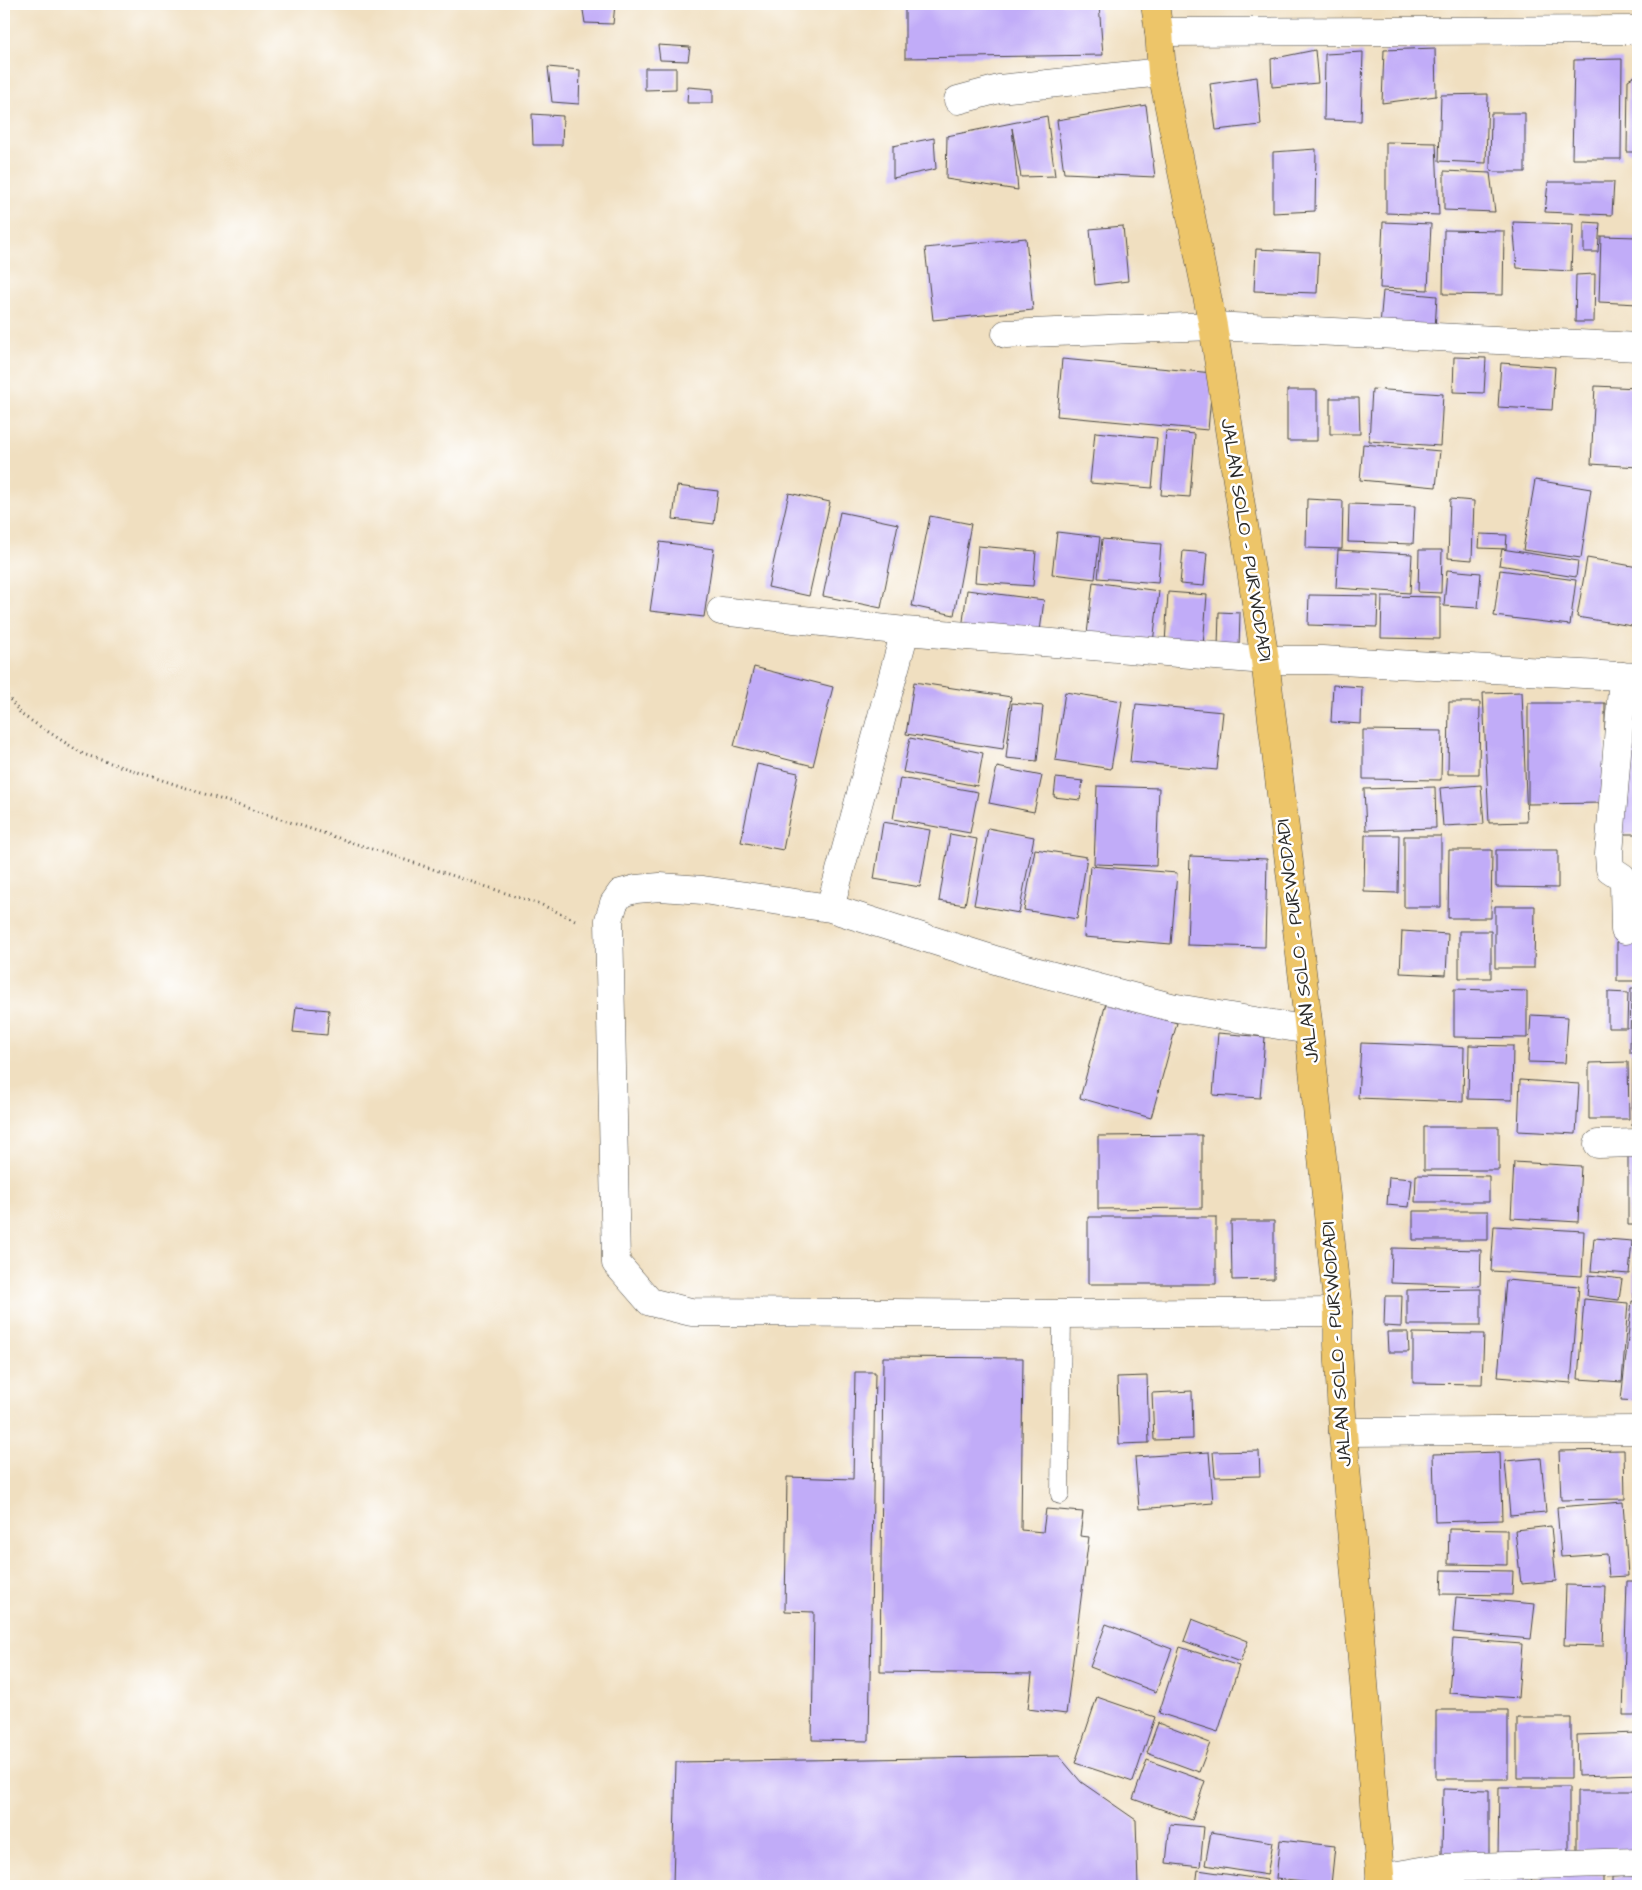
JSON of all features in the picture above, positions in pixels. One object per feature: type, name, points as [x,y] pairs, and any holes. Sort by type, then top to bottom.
[{"type":"main road","name":"JALAN SOLO - PURWODADI","points":[[1155,4],[1162,72],[1213,326],[1265,660],[1309,1030],[1338,1312],[1343,1432],[1381,1882]]},
{"type":"street","points":[[1159,32],[1638,30]]},
{"type":"street","points":[[958,100],[999,89],[1162,72]]},
{"type":"street","points":[[1006,334],[1213,326],[1638,348]]},
{"type":"street","points":[[721,611],[904,631],[1265,660],[1322,660],[1631,677],[1609,854],[1610,869],[1622,877],[1624,884],[1625,930]]},
{"type":"street","points":[[830,908],[904,631]]},
{"type":"street","points":[[1309,1030],[1171,1007],[1008,964],[830,908],[703,890],[660,887],[636,889],[621,893],[614,903],[609,920],[616,1263],[650,1302],[691,1312],[1062,1314],[1338,1312]]},
{"type":"street","points":[[1598,1144],[1638,1142]]},
{"type":"street","points":[[1343,1432],[1638,1430]]},
{"type":"street","points":[[1381,1882],[1439,1868],[1638,1862]]},
{"type":"lane","points":[[1060,1495],[1062,1314]]},
{"type":"path","points":[[4,692],[22,715],[83,754],[532,902],[577,921],[596,923],[609,920]]},
{"type":"building","points":[[582,4],[615,4],[613,24],[585,23]]},
{"type":"building","points":[[905,4],[1099,4],[1103,55],[905,58]]},
{"type":"building","points":[[658,45],[690,47],[688,61],[660,60]]},
{"type":"building","points":[[1435,48],[1436,96],[1382,103],[1384,50]]},
{"type":"building","points":[[1315,50],[1318,83],[1272,87],[1271,59]]},
{"type":"building","points":[[1363,52],[1361,121],[1324,120],[1325,54]]},
{"type":"building","points":[[1622,59],[1621,159],[1572,159],[1574,60]]},
{"type":"building","points":[[548,67],[580,70],[579,104],[552,102]]},
{"type":"building","points":[[645,68],[676,68],[676,89],[645,90]]},
{"type":"building","points":[[1638,74],[1638,152],[1627,152],[1628,80]]},
{"type":"building","points":[[1257,77],[1261,125],[1216,130],[1210,84]]},
{"type":"building","points":[[688,87],[713,89],[713,103],[687,103]]},
{"type":"building","points":[[1488,94],[1486,163],[1439,161],[1441,95]]},
{"type":"building","points":[[1146,105],[1155,177],[1064,173],[1057,120]]},
{"type":"building","points":[[1491,113],[1525,113],[1525,172],[1495,172],[1490,169]]},
{"type":"building","points":[[532,114],[563,116],[562,145],[533,145]]},
{"type":"building","points":[[1047,116],[1055,176],[1021,177],[1012,128],[1018,190],[946,179],[947,136]]},
{"type":"building","points":[[934,138],[936,169],[893,178],[893,146]]},
{"type":"building","points":[[1386,142],[1436,143],[1439,215],[1386,213]]},
{"type":"building","points":[[1316,149],[1315,211],[1273,213],[1273,152]]},
{"type":"building","points":[[1444,171],[1490,173],[1495,212],[1444,210]]},
{"type":"building","points":[[1548,182],[1614,182],[1612,215],[1545,212]]},
{"type":"building","points":[[1383,222],[1431,224],[1428,290],[1380,288]]},
{"type":"building","points":[[1513,222],[1573,224],[1571,271],[1517,268]]},
{"type":"building","points":[[1584,222],[1600,223],[1598,252],[1584,252]]},
{"type":"building","points":[[1123,226],[1128,281],[1095,285],[1090,229]]},
{"type":"building","points":[[1444,230],[1504,231],[1503,295],[1443,294]]},
{"type":"building","points":[[1601,236],[1638,237],[1638,304],[1599,302]]},
{"type":"building","points":[[1026,238],[1033,310],[933,320],[925,248]]},
{"type":"building","points":[[1256,249],[1319,252],[1317,293],[1254,291]]},
{"type":"building","points":[[1595,274],[1594,322],[1575,322],[1576,275]]},
{"type":"building","points":[[1383,291],[1437,296],[1435,329],[1380,325]]},
{"type":"building","points":[[1454,357],[1486,358],[1484,393],[1453,392]]},
{"type":"building","points":[[1062,359],[1213,373],[1208,430],[1057,416]]},
{"type":"building","points":[[1501,363],[1555,367],[1552,410],[1498,407]]},
{"type":"building","points":[[1595,386],[1638,388],[1638,467],[1591,464]]},
{"type":"building","points":[[1372,389],[1443,394],[1440,446],[1369,441]]},
{"type":"building","points":[[1287,390],[1317,390],[1317,441],[1287,441]]},
{"type":"building","points":[[1330,398],[1359,398],[1360,434],[1330,434]]},
{"type":"building","points":[[1166,431],[1195,434],[1190,497],[1161,495]]},
{"type":"building","points":[[1095,432],[1157,438],[1152,488],[1090,483]]},
{"type":"building","points":[[1363,444],[1440,451],[1436,487],[1360,480]]},
{"type":"building","points":[[1535,480],[1591,489],[1581,558],[1523,550]]},
{"type":"building","points":[[677,486],[718,491],[714,524],[673,519]]},
{"type":"building","points":[[789,493],[830,502],[809,596],[768,587]]},
{"type":"building","points":[[1307,499],[1343,501],[1342,549],[1306,548]]},
{"type":"building","points":[[1450,499],[1474,501],[1472,560],[1448,558]]},
{"type":"building","points":[[1349,504],[1415,506],[1413,544],[1348,542]]},
{"type":"building","points":[[840,512],[898,524],[881,608],[823,596]]},
{"type":"building","points":[[930,516],[971,524],[954,615],[912,606]]},
{"type":"building","points":[[1057,532],[1100,537],[1095,579],[1052,574]]},
{"type":"building","points":[[1480,534],[1507,535],[1506,549],[1479,548]]},
{"type":"building","points":[[1102,539],[1161,544],[1158,583],[1098,578]]},
{"type":"building","points":[[660,542],[714,549],[704,617],[650,611]]},
{"type":"building","points":[[978,546],[1036,551],[1033,586],[975,582]]},
{"type":"building","points":[[1502,549],[1578,561],[1576,577],[1499,565]]},
{"type":"building","points":[[1338,550],[1412,554],[1410,593],[1336,588]]},
{"type":"building","points":[[1419,550],[1442,550],[1441,593],[1418,592]]},
{"type":"building","points":[[1183,551],[1207,553],[1204,586],[1180,584]]},
{"type":"building","points":[[1587,558],[1638,567],[1638,627],[1577,617]]},
{"type":"building","points":[[1447,570],[1481,573],[1478,608],[1444,606]]},
{"type":"building","points":[[1500,570],[1576,580],[1570,625],[1494,616]]},
{"type":"building","points":[[1093,582],[1159,591],[1153,643],[1087,634]]},
{"type":"building","points":[[967,590],[1044,600],[1039,639],[962,629]]},
{"type":"building","points":[[1168,592],[1207,595],[1203,646],[1165,644]]},
{"type":"building","points":[[1309,595],[1378,596],[1377,627],[1308,625]]},
{"type":"building","points":[[1382,596],[1440,597],[1440,639],[1381,638]]},
{"type":"building","points":[[1219,612],[1240,613],[1239,648],[1218,647]]},
{"type":"building","points":[[754,667],[833,687],[813,766],[734,746]]},
{"type":"building","points":[[914,682],[1011,697],[1003,749],[906,734]]},
{"type":"building","points":[[1333,685],[1362,687],[1361,724],[1331,722]]},
{"type":"building","points":[[1065,692],[1122,701],[1111,769],[1055,760]]},
{"type":"building","points":[[1522,692],[1527,822],[1489,823],[1483,693]]},
{"type":"building","points":[[1449,702],[1480,702],[1479,774],[1448,774]]},
{"type":"building","points":[[1012,703],[1043,706],[1037,761],[1006,758]]},
{"type":"building","points":[[1528,703],[1605,703],[1605,803],[1528,804]]},
{"type":"building","points":[[1136,704],[1223,712],[1217,770],[1130,762]]},
{"type":"building","points":[[1622,710],[1638,710],[1638,834],[1622,834]]},
{"type":"building","points":[[1363,730],[1442,731],[1441,780],[1363,779]]},
{"type":"building","points":[[910,738],[983,753],[977,786],[903,772]]},
{"type":"building","points":[[757,764],[798,773],[783,850],[741,842]]},
{"type":"building","points":[[997,767],[1042,776],[1034,812],[989,803]]},
{"type":"building","points":[[900,778],[978,792],[970,833],[893,819]]},
{"type":"building","points":[[1056,778],[1083,781],[1080,800],[1054,797]]},
{"type":"building","points":[[1481,785],[1484,824],[1443,826],[1440,788]]},
{"type":"building","points":[[1097,786],[1159,788],[1156,866],[1094,864]]},
{"type":"building","points":[[1435,787],[1436,828],[1366,830],[1364,789]]},
{"type":"building","points":[[883,822],[930,830],[920,887],[874,879]]},
{"type":"building","points":[[988,828],[1034,837],[1019,913],[974,905]]},
{"type":"building","points":[[950,834],[977,839],[965,905],[939,901]]},
{"type":"building","points":[[1365,835],[1399,835],[1398,893],[1364,892]]},
{"type":"building","points":[[1404,836],[1441,836],[1441,907],[1404,907]]},
{"type":"building","points":[[1035,849],[1087,857],[1077,919],[1024,910]]},
{"type":"building","points":[[1449,850],[1492,850],[1491,918],[1448,918]]},
{"type":"building","points":[[1496,850],[1558,850],[1558,888],[1496,887]]},
{"type":"building","points":[[1190,856],[1267,859],[1265,947],[1187,945]]},
{"type":"building","points":[[1090,866],[1177,873],[1171,944],[1084,937]]},
{"type":"building","points":[[1495,906],[1535,906],[1534,968],[1495,968]]},
{"type":"building","points":[[1402,931],[1448,934],[1446,975],[1400,973]]},
{"type":"building","points":[[1459,931],[1491,931],[1491,978],[1459,978]]},
{"type":"building","points":[[1617,935],[1638,936],[1638,981],[1617,981]]},
{"type":"building","points":[[1631,988],[1638,988],[1638,1053],[1630,1053]]},
{"type":"building","points":[[1454,989],[1527,991],[1527,1038],[1454,1037]]},
{"type":"building","points":[[1608,992],[1628,993],[1627,1028],[1608,1028]]},
{"type":"building","points":[[1106,1003],[1177,1023],[1151,1118],[1080,1098]]},
{"type":"building","points":[[296,1007],[329,1010],[327,1035],[293,1032]]},
{"type":"building","points":[[1531,1015],[1568,1017],[1565,1063],[1528,1062]]},
{"type":"building","points":[[1218,1033],[1265,1037],[1260,1098],[1213,1095]]},
{"type":"building","points":[[1361,1043],[1464,1047],[1463,1102],[1358,1098]]},
{"type":"building","points":[[1469,1045],[1513,1046],[1512,1100],[1468,1099]]},
{"type":"building","points":[[1633,1059],[1638,1059],[1638,1126],[1632,1126]]},
{"type":"building","points":[[1628,1062],[1629,1119],[1589,1119],[1589,1063]]},
{"type":"building","points":[[1520,1080],[1579,1084],[1576,1134],[1518,1131]]},
{"type":"building","points":[[1424,1127],[1499,1127],[1499,1170],[1424,1170]]},
{"type":"building","points":[[1202,1135],[1202,1208],[1098,1209],[1098,1136]]},
{"type":"building","points":[[1628,1147],[1638,1147],[1638,1225],[1628,1225]]},
{"type":"building","points":[[1514,1162],[1581,1166],[1578,1222],[1511,1218]]},
{"type":"building","points":[[1416,1175],[1489,1176],[1489,1202],[1415,1202]]},
{"type":"building","points":[[1389,1177],[1412,1179],[1409,1207],[1387,1205]]},
{"type":"building","points":[[1413,1211],[1488,1211],[1488,1240],[1413,1240]]},
{"type":"building","points":[[1088,1217],[1216,1217],[1216,1284],[1088,1284]]},
{"type":"building","points":[[1231,1221],[1274,1221],[1274,1279],[1232,1280]]},
{"type":"building","points":[[1494,1226],[1584,1231],[1582,1276],[1491,1271]]},
{"type":"building","points":[[1635,1229],[1638,1229],[1638,1298],[1634,1298]]},
{"type":"building","points":[[1594,1238],[1632,1241],[1629,1274],[1591,1271]]},
{"type":"building","points":[[1392,1248],[1481,1250],[1480,1286],[1391,1283]]},
{"type":"building","points":[[1589,1275],[1622,1279],[1619,1300],[1587,1296]]},
{"type":"building","points":[[1506,1280],[1579,1286],[1571,1383],[1498,1377]]},
{"type":"building","points":[[1481,1289],[1481,1325],[1407,1325],[1407,1290]]},
{"type":"building","points":[[1385,1296],[1402,1296],[1401,1327],[1384,1326]]},
{"type":"building","points":[[1584,1299],[1628,1303],[1622,1382],[1578,1379]]},
{"type":"building","points":[[1632,1301],[1638,1302],[1638,1401],[1621,1400]]},
{"type":"building","points":[[1387,1332],[1408,1332],[1409,1352],[1388,1352]]},
{"type":"building","points":[[1413,1333],[1484,1334],[1482,1384],[1413,1383]]},
{"type":"building","points":[[883,1357],[1023,1358],[1021,1530],[1043,1532],[1046,1509],[1083,1512],[1080,1536],[1089,1537],[1066,1714],[1028,1709],[1032,1674],[880,1672]]},
{"type":"building","points":[[855,1372],[875,1372],[869,1741],[812,1740],[814,1612],[785,1611],[787,1477],[853,1479]]},
{"type":"building","points":[[1147,1376],[1149,1443],[1119,1444],[1117,1377]]},
{"type":"building","points":[[1192,1391],[1193,1439],[1154,1440],[1152,1393]]},
{"type":"building","points":[[1624,1450],[1625,1499],[1561,1500],[1559,1451]]},
{"type":"building","points":[[1259,1451],[1260,1476],[1215,1477],[1213,1452]]},
{"type":"building","points":[[1209,1452],[1213,1503],[1139,1509],[1135,1457]]},
{"type":"building","points":[[1500,1452],[1502,1520],[1435,1522],[1433,1454]]},
{"type":"building","points":[[1541,1458],[1546,1512],[1510,1515],[1505,1461]]},
{"type":"building","points":[[1623,1502],[1628,1576],[1609,1577],[1607,1554],[1561,1557],[1557,1507]]},
{"type":"building","points":[[1551,1526],[1556,1581],[1521,1584],[1515,1530]]},
{"type":"building","points":[[1449,1529],[1507,1530],[1507,1565],[1448,1564]]},
{"type":"building","points":[[1442,1570],[1513,1571],[1512,1595],[1441,1594]]},
{"type":"building","points":[[1627,1581],[1638,1581],[1638,1715],[1623,1715]]},
{"type":"building","points":[[1566,1585],[1605,1586],[1603,1646],[1564,1645]]},
{"type":"building","points":[[1456,1597],[1535,1604],[1531,1639],[1453,1632]]},
{"type":"building","points":[[1192,1619],[1248,1641],[1240,1662],[1184,1641]]},
{"type":"building","points":[[1106,1624],[1172,1649],[1156,1692],[1090,1667]]},
{"type":"building","points":[[1453,1639],[1522,1644],[1518,1698],[1449,1693]]},
{"type":"building","points":[[1180,1647],[1239,1666],[1218,1732],[1159,1713]]},
{"type":"building","points":[[1097,1697],[1155,1717],[1133,1782],[1075,1763]]},
{"type":"building","points":[[1436,1710],[1508,1710],[1508,1779],[1436,1779]]},
{"type":"building","points":[[1517,1718],[1571,1718],[1571,1778],[1517,1778]]},
{"type":"building","points":[[1158,1723],[1210,1743],[1199,1772],[1147,1753]]},
{"type":"building","points":[[1638,1733],[1638,1774],[1578,1776],[1577,1735]]},
{"type":"building","points":[[1059,1756],[1081,1782],[1136,1820],[1138,1886],[673,1886],[676,1762]]},
{"type":"building","points":[[1147,1760],[1205,1781],[1192,1820],[1133,1799]]},
{"type":"building","points":[[1499,1787],[1569,1787],[1569,1857],[1498,1856]]},
{"type":"building","points":[[1443,1789],[1489,1790],[1489,1855],[1442,1855]]},
{"type":"building","points":[[1577,1791],[1638,1791],[1638,1850],[1577,1850]]},
{"type":"building","points":[[1170,1824],[1204,1827],[1200,1867],[1166,1863]]},
{"type":"building","points":[[1211,1832],[1273,1842],[1267,1875],[1205,1865]]},
{"type":"building","points":[[1280,1840],[1335,1846],[1331,1885],[1276,1879]]},
{"type":"building","points":[[1198,1870],[1267,1880],[1266,1886],[1196,1886]]},
{"type":"building","points":[[1476,1871],[1477,1886],[1443,1886],[1442,1874]]},
{"type":"building","points":[[1531,1874],[1532,1886],[1483,1886],[1483,1876]]},
{"type":"building","points":[[1603,1874],[1603,1886],[1541,1886],[1541,1876]]},
{"type":"building","points":[[1638,1876],[1638,1886],[1612,1886],[1612,1877]]}]
